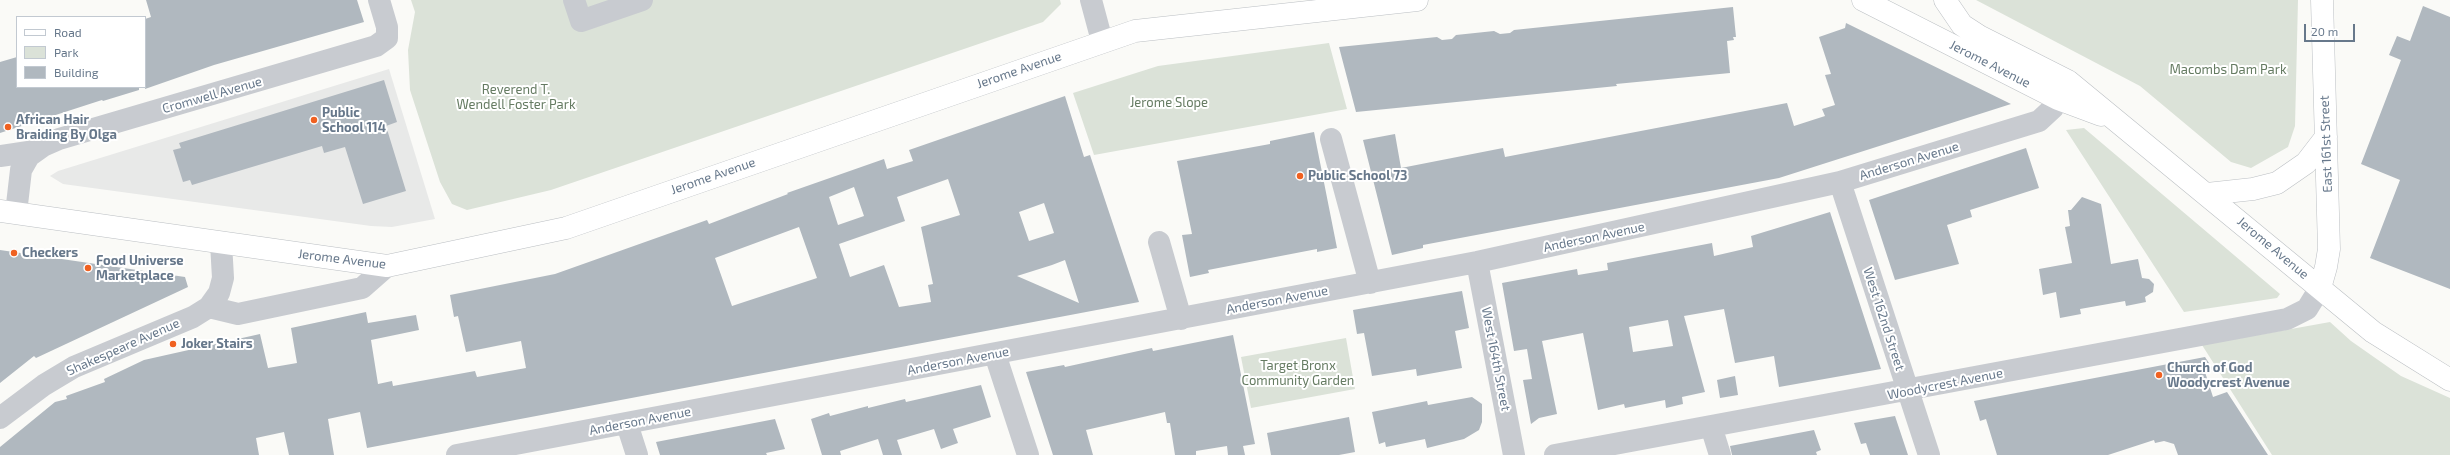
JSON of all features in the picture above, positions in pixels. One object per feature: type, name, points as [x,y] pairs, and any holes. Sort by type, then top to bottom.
[{"type":"main road","name":"Jerome Avenue","points":[[8,212],[387,266],[566,228],[1102,41],[1135,31],[1417,0]]},
{"type":"main road","name":"Jerome Avenue","points":[[1863,0],[2063,90]]},
{"type":"main road","name":"Jerome Avenue","points":[[1945,0],[1955,18],[1970,31],[2063,90],[2120,122],[2320,288],[2384,339],[2440,369],[2450,380]]},
{"type":"main road","name":"East 161st Street","points":[[2320,288],[2326,268],[2329,249],[2322,0]]},
{"type":"main road","points":[[2208,194],[2277,183],[2301,168],[2326,137]]},
{"type":"street","name":"Cromwell Avenue","points":[[8,212],[21,170],[29,156],[35,151],[59,139],[376,46],[387,38],[387,28],[379,0]]},
{"type":"street","points":[[574,0],[580,21],[642,0]]},
{"type":"street","points":[[1091,0],[1102,41]]},
{"type":"street","name":"Anderson Avenue","points":[[457,455],[1477,262],[1840,182],[2029,125],[2048,115],[2063,90]]},
{"type":"street","points":[[1331,139],[1370,283]]},
{"type":"street","name":"Cromwell Avenue","points":[[0,156],[35,151]]},
{"type":"street","name":"West 162nd Street","points":[[1840,182],[1929,455]]},
{"type":"street","points":[[1159,242],[1181,319]]},
{"type":"street","name":"Shakespeare Avenue","points":[[0,418],[44,384],[74,367],[193,317],[209,308],[219,293],[223,278],[221,243]]},
{"type":"street","name":"West 164th Street","points":[[1477,262],[1514,455]]},
{"type":"street","points":[[209,308],[238,314],[362,288],[387,266]]},
{"type":"street","name":"Woodycrest Avenue","points":[[1555,455],[1908,391],[2287,319],[2307,308],[2320,288]]},
{"type":"street","points":[[995,354],[1028,455]]},
{"type":"street","points":[[627,424],[637,455]]},
{"type":"street","points":[[1711,426],[1720,455]]},
{"type":"shaded area","name":"Public School 114","points":[[389,69],[435,219],[392,227],[371,226],[63,184],[50,176],[58,171]]},
{"type":"green space","name":"Reverend T. Wendell Foster Park","points":[[411,0],[1060,0],[1061,4],[1043,22],[551,190],[467,210],[452,204],[440,182],[410,90],[408,50],[415,12]]},
{"type":"green space","name":"Macombs Dam Park","points":[[1976,0],[2298,0],[2295,126],[2288,147],[2251,168],[2231,162],[2140,86]]},
{"type":"green space","name":"Jerome Slope","points":[[1329,43],[1347,109],[1094,155],[1073,93],[1158,66]]},
{"type":"green space","points":[[2084,128],[2280,294],[2277,298],[2184,312],[2066,130]]},
{"type":"green space","points":[[2330,322],[2351,341],[2401,376],[2450,398],[2450,455],[2272,455],[2202,345]]},
{"type":"green space","name":"Target Bronx Community Garden","points":[[1346,338],[1355,389],[1251,408],[1241,357]]},
{"type":"building","points":[[146,0],[357,0],[364,22],[214,65],[145,89],[146,19],[151,17]]},
{"type":"building","points":[[2423,6],[2450,17],[2450,289],[2370,258],[2400,180],[2361,164],[2401,60],[2389,55],[2397,36],[2410,41]]},
{"type":"building","points":[[1733,7],[1736,37],[1733,37],[1734,40],[1727,41],[1730,73],[1616,84],[1617,86],[1356,112],[1339,47],[1437,37],[1442,40],[1452,39],[1456,35],[1494,31],[1500,34],[1510,33],[1514,30]]},
{"type":"building","points":[[1846,23],[2011,104],[1779,178],[1423,245],[1423,248],[1392,255],[1363,140],[1395,134],[1401,168],[1503,148],[1505,157],[1787,103],[1794,126],[1825,116],[1822,109],[1835,105],[1825,75],[1831,74],[1819,37],[1845,28]]},
{"type":"building","points":[[16,57],[16,88],[139,88],[139,90],[103,101],[102,100],[0,133],[0,62]]},
{"type":"building","points":[[384,80],[397,122],[386,126],[406,191],[363,204],[345,147],[324,153],[322,146],[192,185],[190,180],[183,182],[173,150],[181,148],[179,143]]},
{"type":"building","points":[[1065,96],[1084,157],[1090,155],[1139,302],[367,448],[360,412],[328,419],[334,455],[289,455],[284,432],[256,438],[259,455],[0,455],[0,447],[55,402],[67,399],[66,396],[105,382],[104,379],[144,360],[260,334],[268,368],[297,363],[291,328],[366,312],[368,323],[416,315],[419,330],[371,340],[378,384],[392,381],[393,386],[475,371],[477,377],[526,368],[521,341],[466,352],[458,316],[454,317],[450,295],[555,274],[707,220],[709,224],[788,194],[787,193],[884,159],[887,169],[913,161],[909,150]],"holes":[[[948,179],[960,215],[921,227],[933,284],[928,285],[931,302],[899,307],[884,265],[850,277],[839,244],[905,221],[897,197]],[[854,187],[864,216],[838,225],[829,197]],[[1044,203],[1054,233],[1029,241],[1019,212]],[[799,227],[817,278],[732,306],[715,258]],[[1065,260],[1079,303],[1017,276]]]},
{"type":"building","points":[[1314,132],[1337,248],[1317,252],[1317,249],[1208,270],[1209,273],[1190,277],[1182,235],[1192,234],[1177,161],[1270,144],[1270,141]]},
{"type":"building","points":[[2026,148],[2039,188],[1970,210],[1972,217],[1947,225],[1959,264],[1895,280],[1869,200]]},
{"type":"building","points":[[2082,197],[2101,204],[2111,264],[2138,259],[2142,278],[2149,279],[2154,284],[2153,292],[2145,297],[2146,302],[2126,306],[2125,301],[2080,309],[2081,314],[2060,318],[2056,292],[2043,295],[2039,269],[2072,263],[2065,227],[2070,226],[2068,210],[2071,210]]},
{"type":"building","points":[[1830,212],[1881,369],[1779,387],[1774,356],[1735,363],[1724,309],[1684,316],[1705,392],[1682,397],[1683,404],[1666,408],[1665,400],[1625,408],[1624,404],[1598,410],[1583,333],[1542,341],[1557,414],[1539,418],[1531,424],[1523,380],[1532,379],[1527,349],[1514,351],[1502,283],[1577,269],[1578,275],[1608,270],[1607,263],[1712,243],[1714,256],[1753,247],[1751,236]],"holes":[[[1668,320],[1673,346],[1633,352],[1629,327]]]},
{"type":"building","points":[[0,250],[185,277],[188,287],[36,358],[34,356],[0,383]]},
{"type":"building","points":[[1462,291],[1469,328],[1455,331],[1462,368],[1417,376],[1416,369],[1372,376],[1364,333],[1357,334],[1353,310]]},
{"type":"building","points":[[1233,335],[1255,444],[1243,446],[1245,455],[1228,455],[1227,446],[1196,451],[1196,455],[1175,455],[1170,423],[1167,423],[1165,412],[1086,430],[1093,455],[1053,455],[1026,372],[1064,365],[1065,367],[1152,348],[1153,351]]},
{"type":"building","points":[[2205,357],[2213,369],[2205,372],[2213,397],[2227,392],[2268,455],[2178,455],[2174,444],[2164,441],[2155,443],[2154,440],[2108,455],[1997,455],[1986,419],[1980,421],[1974,401]]},
{"type":"building","points":[[1735,376],[1738,395],[1720,398],[1717,380]]},
{"type":"building","points":[[981,385],[991,417],[953,429],[958,443],[941,449],[934,429],[897,440],[902,455],[883,455],[878,439],[840,451],[841,455],[822,455],[811,419],[829,413],[830,416],[868,406],[868,408],[905,399],[906,402]]},
{"type":"building","points":[[1472,397],[1482,404],[1482,422],[1479,430],[1464,439],[1427,448],[1425,439],[1386,447],[1385,442],[1379,444],[1372,412],[1427,401],[1428,405]]},
{"type":"building","points":[[1895,416],[1908,455],[1870,455],[1866,443],[1861,444],[1854,423]]},
{"type":"building","points":[[1349,417],[1355,452],[1339,455],[1271,455],[1267,433]]},
{"type":"building","points":[[775,419],[785,449],[766,453],[767,455],[660,455],[656,442]]},
{"type":"building","points":[[1814,430],[1821,450],[1816,452],[1817,455],[1732,455],[1730,446]]},
{"type":"place","name":"Public School 114","points":[[314,120]]},
{"type":"place","name":"African Hair Braiding By Olga","points":[[8,127]]},
{"type":"place","name":"Public School 73","points":[[1300,176]]},
{"type":"place","name":"Checkers","points":[[14,253]]},
{"type":"place","name":"Food Universe Marketplace","points":[[88,268]]},
{"type":"place","name":"Joker Stairs","points":[[173,344]]},
{"type":"place","name":"Church of God Woodycrest Avenue","points":[[2159,375]]}]
